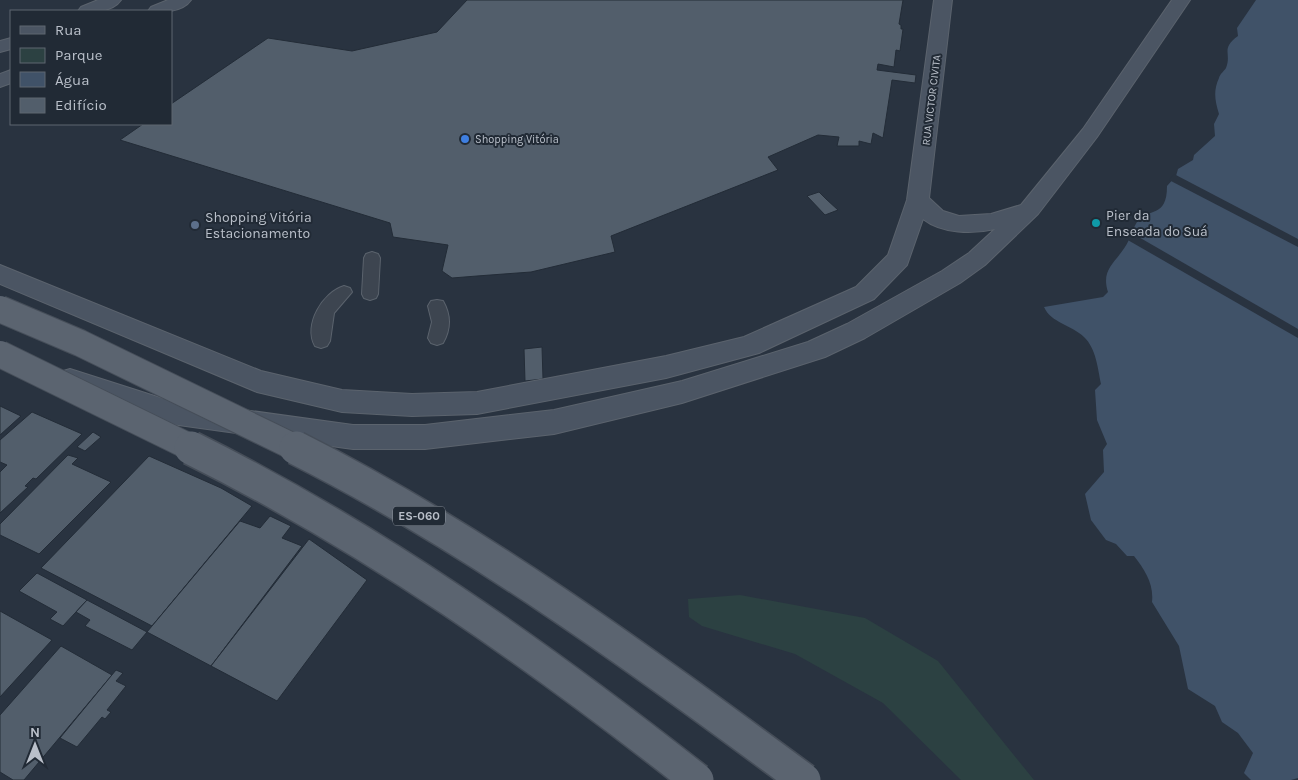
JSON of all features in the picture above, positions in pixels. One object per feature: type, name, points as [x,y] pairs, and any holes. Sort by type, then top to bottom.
[{"type":"main road","name":"ES-060","points":[[0,309],[80,343],[350,475],[421,517],[571,612],[651,667],[804,780]]},
{"type":"main road","points":[[0,356],[175,440],[316,514],[394,563],[537,659],[618,717],[697,780]]},
{"type":"street","points":[[88,10],[112,0]]},
{"type":"street","points":[[158,10],[182,0]]},
{"type":"street","name":"RUA VICTOR CIVITA","points":[[0,274],[257,381],[342,401],[412,405],[477,402],[547,391],[675,365],[750,346],[865,293],[899,259],[918,200],[943,0]]},
{"type":"street","points":[[0,356],[164,411],[353,437],[425,437],[554,422],[682,392],[816,350],[856,331],[951,277],[977,259],[1030,209],[1090,133],[1182,0]]},
{"type":"street","points":[[918,200],[937,218],[968,225],[996,223],[1030,209]]},
{"type":"lane","points":[[88,10],[103,0]]},
{"type":"lane","points":[[370,294],[372,258]]},
{"type":"lane","points":[[320,341],[321,322],[325,310],[332,300],[344,292]]},
{"type":"lane","points":[[437,306],[441,315],[441,326],[437,338]]},
{"type":"green space","points":[[740,595],[865,618],[938,661],[1034,780],[961,780],[883,703],[795,654],[702,626],[689,617],[688,599]]},
{"type":"water","points":[[1256,0],[1298,0],[1298,778],[1291,780],[1251,780],[1244,773],[1253,753],[1238,733],[1222,722],[1215,706],[1188,689],[1179,646],[1152,602],[1152,589],[1145,572],[1134,556],[1127,556],[1116,544],[1106,540],[1091,520],[1085,494],[1104,472],[1103,450],[1107,444],[1097,420],[1095,390],[1101,384],[1097,365],[1094,353],[1084,337],[1052,317],[1044,307],[1103,297],[1108,292],[1106,284],[1107,273],[1127,244],[1137,222],[1160,208],[1164,203],[1167,186],[1176,176],[1178,169],[1193,160],[1194,155],[1215,136],[1214,124],[1219,114],[1215,96],[1217,83],[1228,63],[1229,44],[1238,36],[1237,28]]},
{"type":"pier","points":[[1174,174],[1298,239],[1298,247],[1169,180]]},
{"type":"pier","points":[[1130,232],[1298,329],[1298,338],[1126,239]]},
{"type":"building","name":"Shopping Vitória","points":[[467,0],[903,0],[899,24],[901,29],[903,29],[900,51],[896,50],[894,67],[878,64],[877,70],[916,75],[915,83],[892,80],[883,138],[873,133],[871,144],[859,141],[859,146],[837,146],[839,137],[818,135],[768,157],[778,170],[611,236],[615,252],[531,272],[452,278],[442,271],[448,245],[393,237],[390,223],[120,140],[142,125],[172,125],[172,103],[268,38],[352,51],[437,32]]},
{"type":"building","points":[[819,192],[838,210],[825,215],[807,196]]},
{"type":"building","points":[[542,347],[543,379],[525,381],[524,349]]},
{"type":"building","points":[[0,406],[21,416],[0,435]]},
{"type":"building","points":[[32,412],[82,434],[36,479],[33,478],[25,486],[28,487],[0,513],[0,472],[7,465],[0,462],[0,440]]},
{"type":"building","points":[[93,432],[101,437],[85,451],[77,447]]},
{"type":"building","points":[[68,455],[78,458],[72,464],[111,482],[39,554],[0,535],[0,524]]},
{"type":"building","points":[[149,456],[221,488],[252,506],[152,626],[41,568]]},
{"type":"building","points":[[270,516],[291,526],[282,538],[302,546],[211,666],[147,632],[240,521],[260,528]]},
{"type":"building","points":[[309,539],[367,580],[277,701],[211,666]]},
{"type":"building","points":[[37,573],[87,600],[63,626],[50,619],[57,612],[19,591]]},
{"type":"building","points":[[87,600],[147,632],[132,650],[85,626],[90,620],[76,612]]},
{"type":"building","points":[[0,611],[52,640],[0,697]]},
{"type":"building","points":[[61,646],[112,675],[24,780],[13,780],[0,772],[0,715]]},
{"type":"building","points":[[116,670],[123,673],[116,681],[126,686],[107,710],[111,712],[105,719],[102,717],[77,747],[60,738]]},
{"type":"place","name":"Shopping Vitória","points":[[465,139]]},
{"type":"place","name":"Pier da Enseada do Suá","points":[[1096,223]]},
{"type":"place","name":"Shopping Vitória Estacionamento","points":[[195,225]]}]
